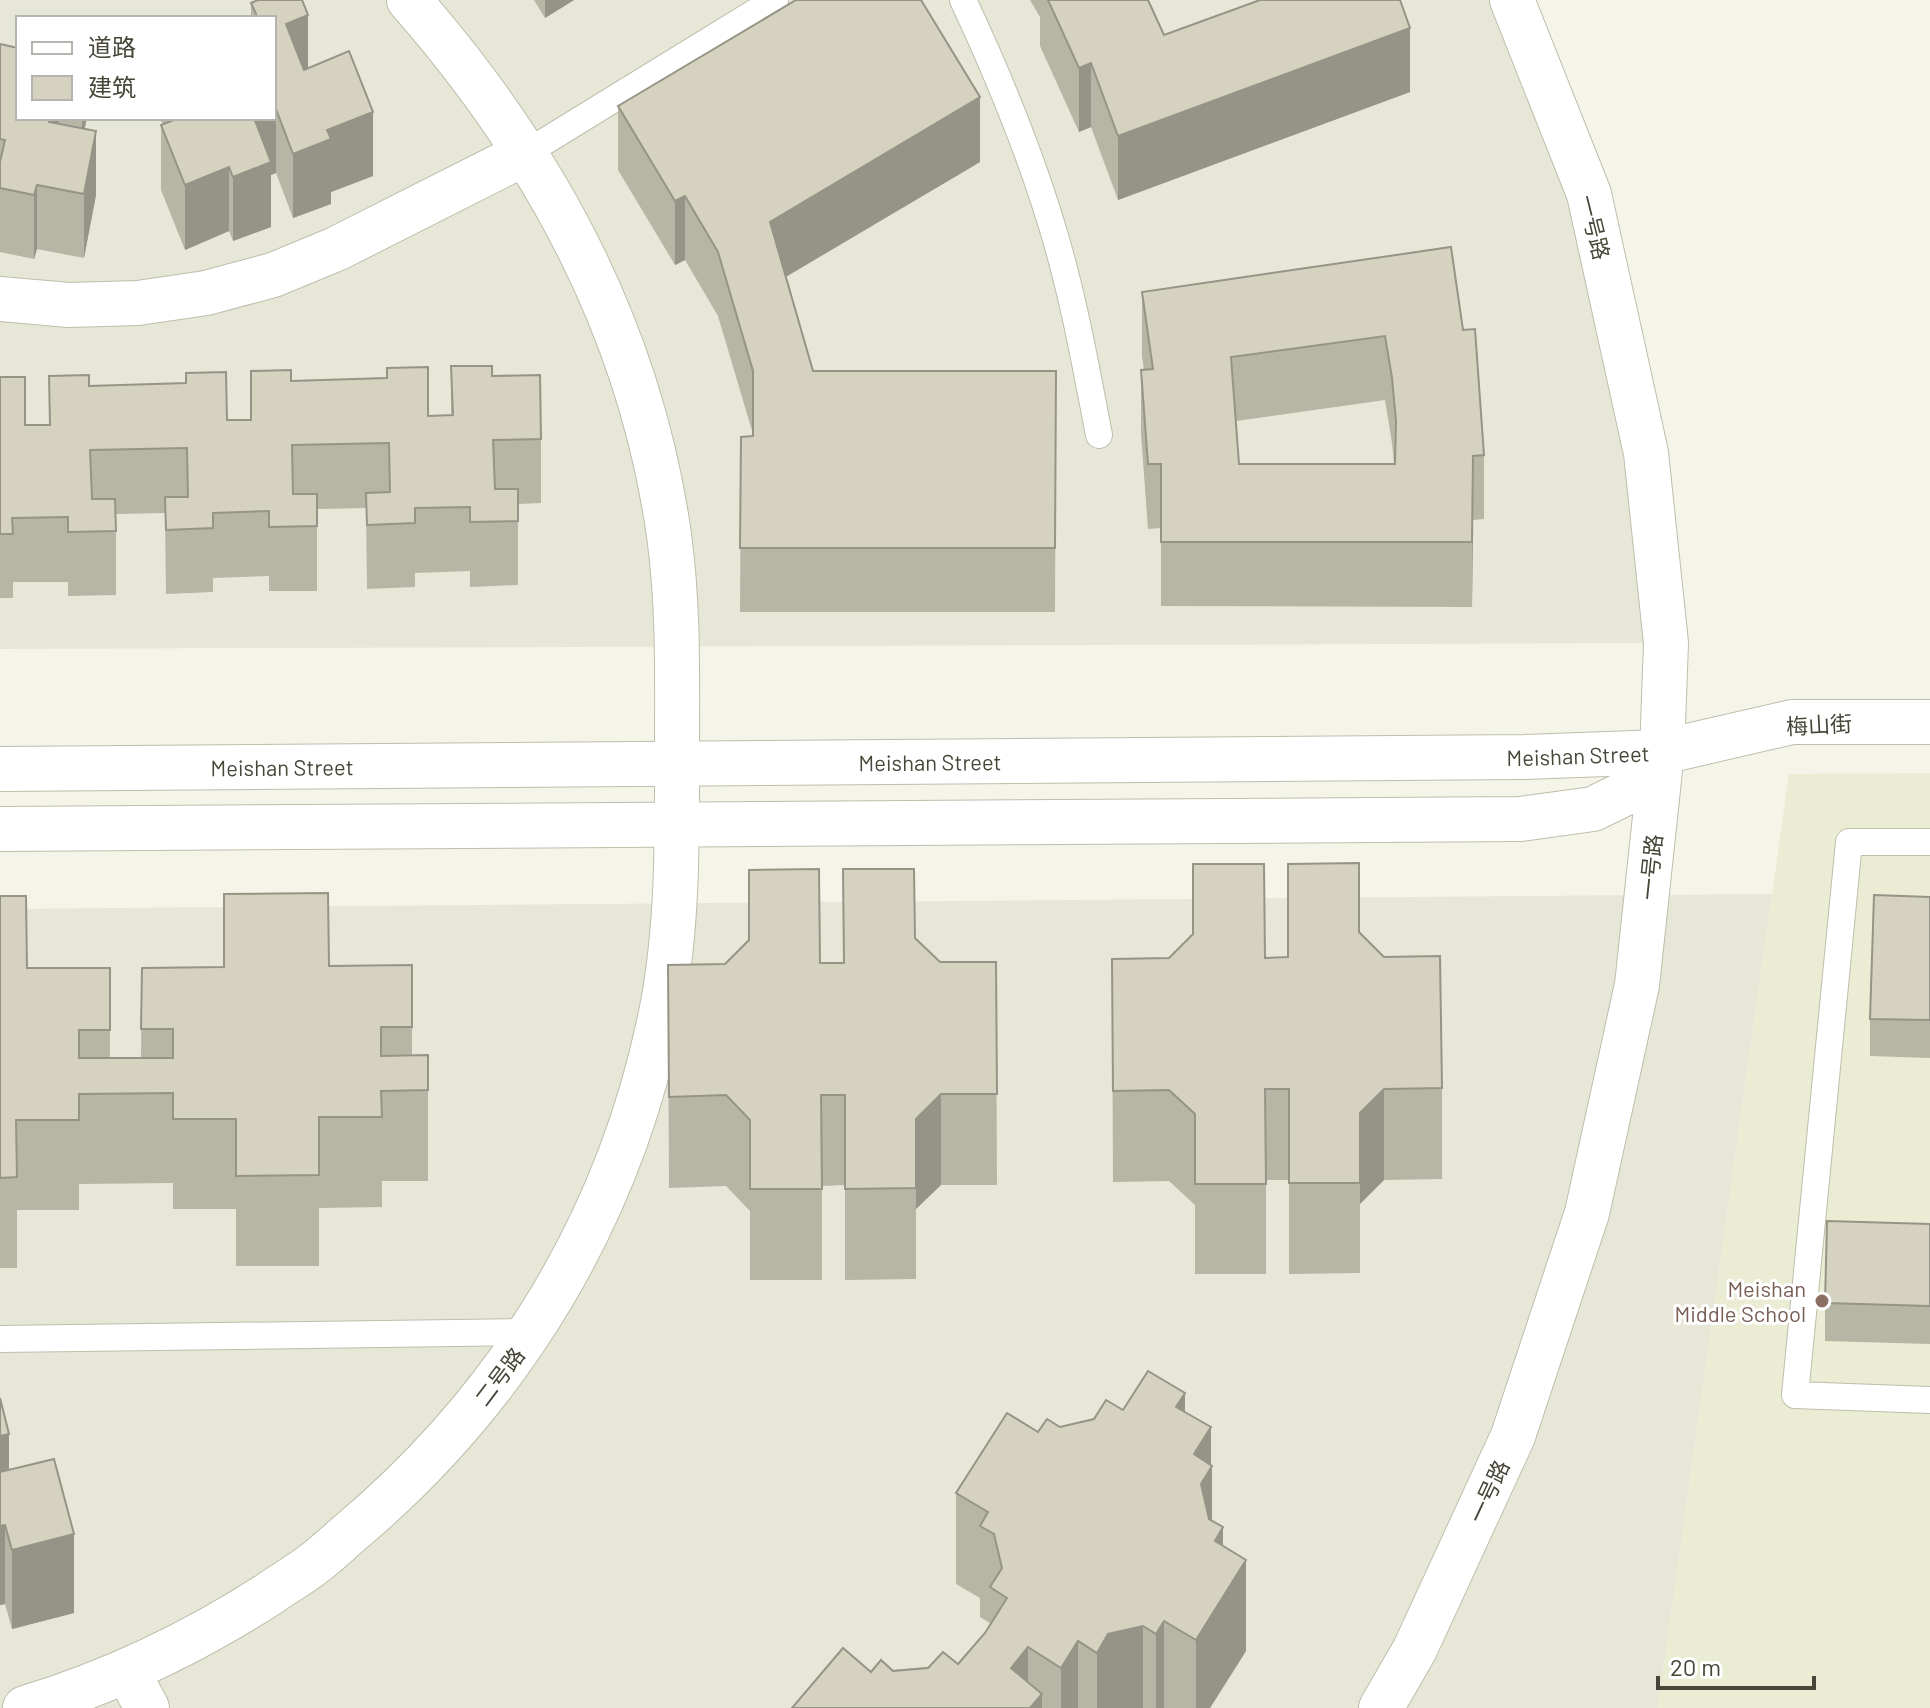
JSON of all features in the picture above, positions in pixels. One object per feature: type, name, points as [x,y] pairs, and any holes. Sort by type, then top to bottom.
[{"type":"street","name":"二号路","points":[[25,1708],[67,1695],[137,1690],[223,1624],[312,1565],[394,1496],[467,1418],[531,1332],[576,1255],[607,1187],[642,1089],[663,1002],[674,914],[677,825],[676,605],[669,536],[641,402],[619,336],[561,212],[526,153],[472,76],[409,0]]},
{"type":"street","name":"一号路","points":[[1381,1708],[1415,1649],[1513,1436],[1587,1213],[1637,985],[1662,752],[1666,643],[1646,453],[1589,194],[1512,0]]},
{"type":"street","points":[[0,299],[69,305],[138,303],[206,293],[273,275],[336,249],[526,153]]},
{"type":"street","name":"梅山街","points":[[1662,752],[1792,722],[1930,722]]},
{"type":"street","name":"Meishan Street","points":[[0,769],[1524,757],[1662,752]]},
{"type":"street","name":"Meishan Street","points":[[0,829],[1520,819],[1593,809],[1638,787],[1662,752]]},
{"type":"lane","points":[[526,153],[775,0]]},
{"type":"lane","points":[[963,0],[997,72],[1054,235],[1081,342],[1099,435]]},
{"type":"lane","points":[[1930,842],[1849,842],[1795,1395],[1930,1400]]},
{"type":"lane","points":[[0,1339],[531,1332]]},
{"type":"shaded area","points":[[0,0],[1512,0],[1589,194],[1666,643],[0,649]]},
{"type":"shaded area","name":"Meishan Middle School","points":[[1930,773],[1930,1708],[1658,1708],[1789,774]]},
{"type":"shaded area","points":[[1772,894],[1658,1708],[0,1708],[0,909]]},
{"type":"building","points":[[258,0],[302,0],[308,15],[286,24],[304,70],[349,51],[373,112],[327,130],[331,139],[293,154],[276,109],[276,16],[257,16],[251,3]]},
{"type":"building","points":[[796,0],[921,0],[980,97],[770,222],[813,371],[1056,371],[1055,548],[740,548],[741,437],[753,436],[753,371],[718,252],[685,196],[675,201],[618,106]]},
{"type":"building","points":[[1048,0],[1148,0],[1164,35],[1260,0],[1400,0],[1410,28],[1118,136],[1091,63],[1079,68]]},
{"type":"building","points":[[0,44],[16,48],[16,120],[50,120],[96,131],[84,194],[37,185],[34,195],[0,188],[0,162],[5,140],[0,139]]},
{"type":"building","points":[[174,120],[255,120],[271,162],[233,177],[229,167],[185,185],[161,125]]},
{"type":"building","points":[[1451,247],[1463,330],[1475,329],[1484,455],[1473,456],[1472,542],[1161,542],[1161,464],[1148,464],[1141,370],[1153,369],[1142,292]],"holes":[[[1385,336],[1396,421],[1395,464],[1239,464],[1231,357]]]},
{"type":"building","points":[[451,366],[492,366],[492,376],[540,375],[541,439],[493,440],[495,489],[518,489],[518,521],[470,522],[470,507],[415,508],[415,523],[367,525],[366,493],[390,492],[389,443],[292,445],[293,494],[317,494],[317,526],[269,527],[269,511],[213,513],[213,528],[166,530],[165,497],[188,497],[187,448],[90,450],[92,499],[115,499],[116,531],[68,532],[68,517],[12,518],[13,534],[0,534],[0,377],[25,377],[25,425],[50,425],[49,376],[89,375],[89,386],[186,383],[186,373],[226,372],[227,420],[251,420],[251,371],[291,370],[291,381],[387,378],[387,368],[428,367],[428,416],[453,415]]},
{"type":"building","points":[[1359,863],[1359,932],[1384,957],[1440,956],[1442,1088],[1384,1089],[1360,1113],[1360,1183],[1289,1183],[1289,1089],[1265,1089],[1266,1184],[1195,1184],[1195,1114],[1169,1090],[1113,1091],[1112,959],[1169,958],[1193,934],[1193,864],[1264,864],[1265,958],[1288,957],[1288,864]]},
{"type":"building","points":[[819,869],[820,963],[844,963],[843,869],[914,869],[915,938],[940,962],[996,962],[997,1094],[941,1094],[916,1119],[916,1188],[845,1189],[845,1095],[821,1095],[822,1189],[750,1189],[750,1120],[726,1095],[669,1097],[668,965],[725,964],[749,940],[749,870]]},
{"type":"building","points":[[328,893],[329,966],[412,965],[412,1027],[381,1027],[381,1056],[428,1055],[428,1090],[381,1091],[382,1117],[319,1117],[319,1175],[236,1176],[236,1119],[173,1119],[173,1093],[79,1094],[79,1120],[16,1120],[17,1177],[0,1178],[0,896],[26,896],[27,968],[110,968],[110,1030],[79,1030],[79,1058],[173,1058],[173,1029],[141,1029],[142,968],[224,967],[224,894]]},
{"type":"building","points":[[1874,895],[1930,897],[1930,1020],[1870,1019]]},
{"type":"building","points":[[1827,1221],[1930,1224],[1930,1306],[1825,1303]]},
{"type":"building","points":[[1148,1371],[1185,1393],[1176,1407],[1211,1427],[1194,1454],[1212,1466],[1201,1484],[1209,1519],[1223,1527],[1215,1541],[1246,1560],[1196,1640],[1164,1621],[1156,1634],[1143,1626],[1108,1634],[1097,1653],[1078,1641],[1061,1668],[1028,1647],[1011,1668],[1042,1694],[1030,1708],[792,1708],[843,1648],[871,1672],[881,1660],[893,1671],[928,1668],[943,1652],[958,1664],[985,1633],[1007,1598],[990,1587],[1002,1568],[994,1534],[980,1526],[988,1512],[956,1493],[1007,1413],[1038,1432],[1047,1419],[1060,1427],[1094,1419],[1106,1400],[1123,1410]]},
{"type":"building","points":[[0,1398],[9,1434],[0,1436]]},
{"type":"building","points":[[54,1459],[74,1534],[12,1550],[5,1525],[0,1526],[0,1472]]},
{"type":"place","name":"Meishan Middle School","points":[[1822,1301]]}]
